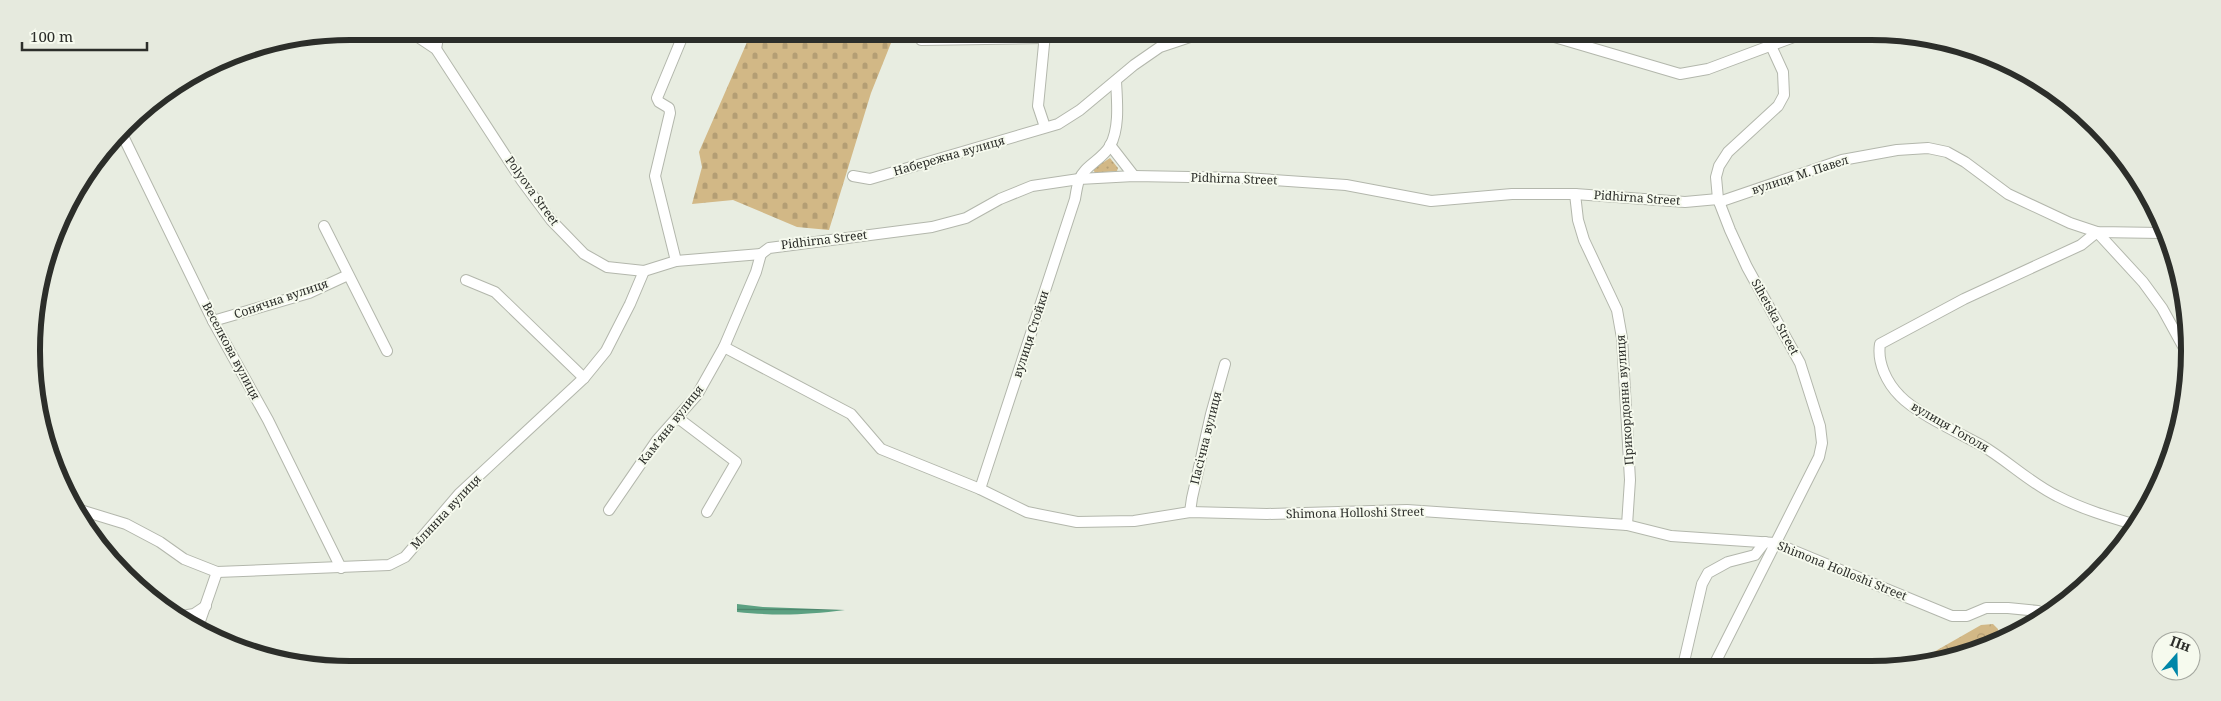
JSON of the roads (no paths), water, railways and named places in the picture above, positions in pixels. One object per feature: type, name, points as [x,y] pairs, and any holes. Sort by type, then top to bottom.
[{"type":"street","name":"Polyova Street","points":[[422,40],[436,49],[522,181],[551,220],[584,254],[607,267],[644,271],[676,261],[761,254]]},
{"type":"street","points":[[436,49],[438,40]]},
{"type":"street","points":[[676,261],[655,176],[670,113],[669,108],[659,102],[657,98],[681,40]]},
{"type":"street","points":[[1045,40],[1038,106],[1045,127]]},
{"type":"street","name":"Набережна вулиця","points":[[853,176],[870,179],[1058,124],[1080,110],[1134,65],[1160,47],[1179,40]]},
{"type":"street","points":[[1565,40],[1680,74],[1708,69],[1769,40]]},
{"type":"street","name":"Sihetska Street","points":[[1715,661],[1770,543],[1819,457],[1822,443],[1820,426],[1792,346],[1747,267],[1719,200],[1716,177],[1723,159],[1728,152],[1778,106],[1784,95],[1783,72],[1769,40]]},
{"type":"street","points":[[1080,179],[1086,170],[1100,160],[1110,145],[1115,128],[1116,81]]},
{"type":"street","name":"Веселкова вулиця","points":[[124,138],[213,321],[268,420],[341,568]]},
{"type":"street","points":[[1110,145],[1134,176]]},
{"type":"street","name":"вулиця М. Павел","points":[[1719,200],[1842,160],[1897,150],[1928,148],[1947,152],[1965,162],[2008,194],[2070,223],[2097,232],[2157,233]]},
{"type":"street","name":"Pidhirna Street","points":[[761,254],[769,248],[932,226],[966,218],[1000,199],[1032,186],[1080,179],[1134,176],[1245,178],[1346,185],[1431,201],[1512,194],[1575,194],[1686,202],[1719,200]]},
{"type":"street","name":"вулиця Стойки","points":[[980,489],[1080,179]]},
{"type":"street","name":"Прикордонна вулиця","points":[[1575,194],[1578,220],[1584,240],[1617,310],[1622,338],[1630,480],[1627,525]]},
{"type":"street","points":[[324,226],[387,351]]},
{"type":"street","points":[[2097,232],[2143,282],[2162,308],[2181,342]]},
{"type":"street","name":"вулиця Гоголя","points":[[2097,232],[2081,245],[2056,258],[1964,299],[1884,341],[1880,344],[1879,351],[1888,380],[1900,396],[1913,406],[1998,455],[2027,478],[2056,496],[2094,512],[2129,523]]},
{"type":"street","name":"Камʼяна вулиця","points":[[608,510],[657,440],[697,395],[724,347],[756,272],[761,254]]},
{"type":"street","name":"Млинна вулиця","points":[[85,512],[126,524],[144,532],[184,559],[218,572],[341,568],[389,564],[405,557],[459,494],[584,378],[606,351],[630,304],[644,271]]},
{"type":"street","name":"Сонячна вулиця","points":[[213,321],[310,293],[348,275]]},
{"type":"street","points":[[466,280],[495,292],[584,378]]},
{"type":"street","name":"Shimona Holloshi Street","points":[[724,347],[851,414],[882,449],[980,489],[1027,512],[1077,522],[1134,521],[1190,512],[1267,514],[1407,510],[1627,525],[1671,536],[1770,543],[1952,616],[1967,616],[1986,608],[2039,611]]},
{"type":"street","name":"Пасічна вулиця","points":[[1190,512],[1211,414],[1225,364]]},
{"type":"street","points":[[678,418],[736,462],[707,512]]},
{"type":"street","points":[[1684,661],[1702,584],[1708,573],[1728,562],[1755,554],[1770,543]]},
{"type":"street","points":[[200,622],[218,572]]},
{"type":"street","points":[[188,615],[194,614],[206,606]]}]
